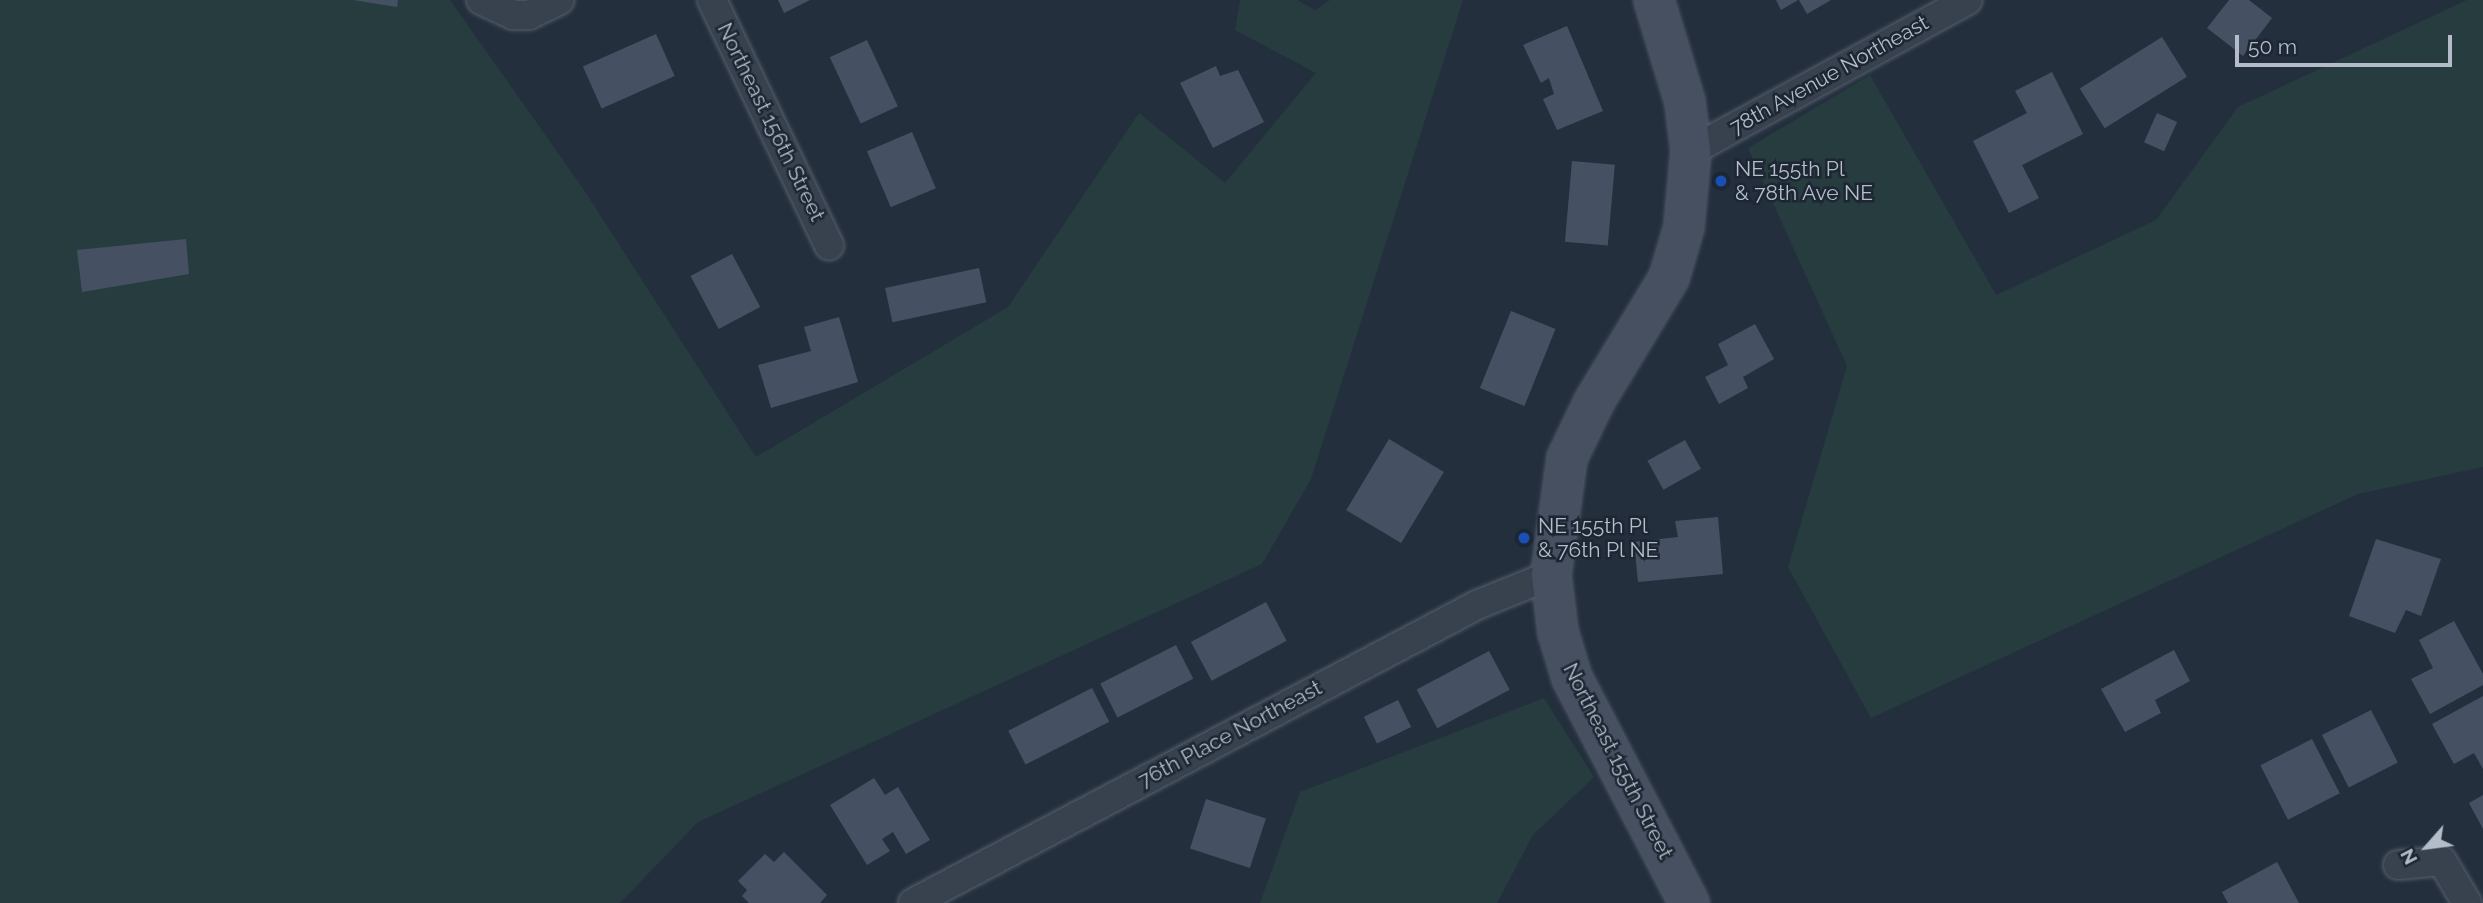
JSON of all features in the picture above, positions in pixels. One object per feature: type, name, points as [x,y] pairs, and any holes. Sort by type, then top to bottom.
[{"type":"street","points":[[481,0],[513,15],[529,15],[560,0]]},
{"type":"street","name":"Northeast 156th Street","points":[[712,0],[830,245]]},
{"type":"street","name":"Northeast 155th Street","points":[[1654,0],[1674,56],[1691,151],[1684,227],[1669,278],[1594,402],[1567,458],[1551,575],[1558,632],[1572,678],[1689,903]]},
{"type":"street","name":"78th Avenue Northeast","points":[[1691,151],[1968,0]]},
{"type":"street","name":"76th Place Northeast","points":[[913,903],[1477,605],[1551,575]]},
{"type":"street","points":[[2398,864],[2442,861],[2467,903]]},
{"type":"green space","points":[[0,0],[450,0],[582,187],[756,457],[1008,307],[1139,113],[1225,183],[1316,73],[1235,30],[1240,0],[1297,0],[1315,10],[1330,0],[1463,0],[1311,479],[1262,564],[698,822],[620,903],[0,903]]},
{"type":"green space","points":[[2467,0],[2483,0],[2483,467],[2358,494],[1871,718],[1788,567],[1847,366],[1748,148],[1870,75],[1996,295],[2156,220],[2238,107]]},
{"type":"green space","points":[[1544,698],[1594,777],[1533,835],[1497,903],[1260,903],[1300,792]]},
{"type":"building","points":[[353,0],[398,0],[397,7]]},
{"type":"building","points":[[778,0],[810,0],[784,13]]},
{"type":"building","points":[[1776,0],[1798,0],[1781,10]]},
{"type":"building","points":[[1799,0],[1831,0],[1807,14]]},
{"type":"building","points":[[2229,0],[2249,0],[2272,18],[2243,56],[2207,28]]},
{"type":"building","points":[[1567,26],[1603,111],[1557,130],[1543,99],[1554,94],[1549,78],[1541,83],[1523,45]]},
{"type":"building","points":[[656,34],[675,76],[602,109],[583,67]]},
{"type":"building","points":[[2162,37],[2187,77],[2105,128],[2080,88]]},
{"type":"building","points":[[867,40],[898,106],[861,123],[830,57]]},
{"type":"building","points":[[1216,66],[1220,76],[1238,70],[1264,122],[1213,148],[1180,83]]},
{"type":"building","points":[[2052,72],[2083,134],[2022,165],[2039,198],[2009,213],[1973,141],[2027,113],[2015,91]]},
{"type":"building","points":[[2157,113],[2177,122],[2164,151],[2144,142]]},
{"type":"building","points":[[912,132],[936,188],[891,207],[867,151]]},
{"type":"building","points":[[1572,161],[1615,165],[1608,245],[1565,242]]},
{"type":"building","points":[[186,239],[189,274],[82,292],[77,250]]},
{"type":"building","points":[[732,254],[760,307],[719,329],[691,276]]},
{"type":"building","points":[[979,268],[986,302],[892,322],[885,288]]},
{"type":"building","points":[[1511,311],[1556,329],[1524,406],[1480,388]]},
{"type":"building","points":[[839,317],[858,382],[771,408],[758,365],[811,351],[804,327]]},
{"type":"building","points":[[1755,324],[1774,359],[1743,377],[1748,388],[1719,404],[1705,377],[1728,365],[1718,344]]},
{"type":"building","points":[[1389,439],[1444,472],[1401,543],[1346,510]]},
{"type":"building","points":[[1685,440],[1701,469],[1663,490],[1647,461]]},
{"type":"building","points":[[1718,517],[1723,574],[1638,582],[1634,542],[1678,537],[1675,521]]},
{"type":"building","points":[[2376,539],[2441,559],[2421,616],[2406,610],[2395,633],[2349,616]]},
{"type":"building","points":[[1266,602],[1287,641],[1212,681],[1191,642]]},
{"type":"building","points":[[2454,621],[2483,674],[2483,685],[2430,714],[2411,679],[2433,668],[2419,640]]},
{"type":"building","points":[[1176,645],[1193,679],[1118,717],[1100,684]]},
{"type":"building","points":[[2174,650],[2190,681],[2155,700],[2161,713],[2125,732],[2101,689]]},
{"type":"building","points":[[1489,651],[1510,690],[1437,728],[1417,689]]},
{"type":"building","points":[[1092,688],[1109,722],[1025,765],[1008,731]]},
{"type":"building","points":[[2483,696],[2483,769],[2474,753],[2454,764],[2432,724]]},
{"type":"building","points":[[1398,700],[1411,727],[1377,744],[1364,717]]},
{"type":"building","points":[[2371,710],[2398,763],[2349,788],[2322,735]]},
{"type":"building","points":[[2312,739],[2340,793],[2288,820],[2260,765]]},
{"type":"building","points":[[874,778],[885,795],[898,787],[930,840],[906,854],[893,832],[882,839],[890,851],[867,865],[830,805]]},
{"type":"building","points":[[2483,795],[2483,829],[2469,803]]},
{"type":"building","points":[[1206,799],[1266,818],[1250,868],[1190,848]]},
{"type":"building","points":[[784,852],[827,895],[820,903],[749,903],[742,896],[747,890],[738,881],[765,854],[774,862]]},
{"type":"building","points":[[2277,862],[2299,903],[2228,903],[2222,892]]},
{"type":"place","name":"NE 155th Pl & 78th Ave NE","points":[[1721,181]]},
{"type":"place","name":"NE 155th Pl & 76th Pl NE","points":[[1524,538]]}]
